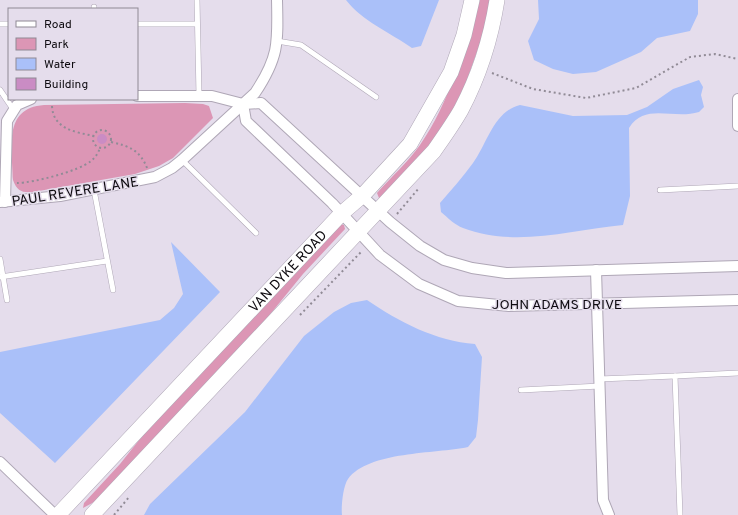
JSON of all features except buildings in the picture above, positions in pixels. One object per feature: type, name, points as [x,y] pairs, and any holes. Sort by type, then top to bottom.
[{"type":"street","name":"PAUL REVERE LANE","points":[[2,202],[94,190],[151,178],[168,171],[255,93],[270,70],[277,41],[277,0]]},
{"type":"street","name":"VAN DYKE ROAD","points":[[57,515],[341,214],[362,195],[410,144],[451,72],[464,35],[472,0]]},
{"type":"street","name":"VAN DYKE ROAD","points":[[92,515],[434,151],[460,111],[483,60],[497,0]]},
{"type":"street","points":[[138,96],[199,95],[212,96],[243,104],[261,103],[378,210],[420,246],[444,260],[472,268],[506,273],[738,266]]},
{"type":"street","points":[[738,99],[738,126]]},
{"type":"street","points":[[2,202],[3,126],[13,109],[17,105],[28,100]]},
{"type":"street","name":"JOHN ADAMS DRIVE","points":[[243,104],[246,122],[341,214],[380,255],[419,284],[458,301],[509,306],[597,305],[738,300]]},
{"type":"street","points":[[596,270],[603,500],[609,515]]},
{"type":"street","points":[[0,462],[57,515]]},
{"type":"lane","points":[[197,0],[199,95]]},
{"type":"lane","points":[[138,24],[197,24]]},
{"type":"lane","points":[[277,41],[301,45],[376,97]]},
{"type":"lane","points":[[0,90],[13,109]]},
{"type":"lane","points":[[182,160],[256,233]]},
{"type":"lane","points":[[660,190],[738,186]]},
{"type":"lane","points":[[94,190],[113,290]]},
{"type":"lane","points":[[0,259],[1,277],[8,300]]},
{"type":"lane","points":[[1,277],[107,262]]},
{"type":"lane","points":[[521,390],[675,376],[738,374]]},
{"type":"lane","points":[[675,376],[680,515]]},
{"type":"path","points":[[492,74],[533,89],[586,98],[636,88],[690,57],[715,54],[738,59]]},
{"type":"path","points":[[52,106],[52,115],[62,126],[76,133],[94,136]]},
{"type":"path","points":[[105,130],[111,135],[111,142],[106,148],[100,148],[94,143],[94,136],[97,132],[105,130]]},
{"type":"path","points":[[111,142],[135,150],[144,160],[148,169]]},
{"type":"path","points":[[13,184],[35,181],[84,165],[95,158],[100,148]]},
{"type":"green space","points":[[477,0],[493,0],[490,15],[462,94],[438,136],[381,198],[379,198],[377,193],[420,145],[440,111],[454,75]]},
{"type":"green space","points":[[203,104],[209,106],[213,118],[173,158],[159,166],[135,174],[33,192],[26,192],[16,187],[13,180],[13,132],[16,122],[21,114],[31,108],[44,105]]},
{"type":"green space","points":[[341,224],[344,225],[345,229],[303,274],[245,345],[96,501],[83,508],[84,503],[120,464],[171,400]]},
{"type":"water","points":[[346,0],[439,0],[421,46],[412,48],[368,20]]},
{"type":"water","points":[[538,0],[698,0],[698,14],[690,31],[657,38],[641,52],[596,72],[573,74],[553,69],[534,60],[528,41],[539,19]]},
{"type":"water","points":[[699,80],[703,87],[701,95],[704,107],[699,112],[689,114],[651,114],[636,120],[629,128],[630,196],[623,225],[543,236],[503,237],[483,234],[463,228],[454,223],[441,212],[440,203],[473,163],[497,121],[511,108],[520,105],[573,116],[627,115],[647,107],[673,89]]},
{"type":"water","points":[[171,242],[220,292],[55,463],[0,413],[0,352],[160,320],[174,308],[183,294]]},
{"type":"water","points":[[367,300],[405,323],[432,335],[475,344],[482,357],[478,420],[476,437],[468,447],[386,458],[371,463],[358,470],[346,482],[342,515],[144,515],[150,504],[245,412],[304,336],[334,312],[351,303]]}]
